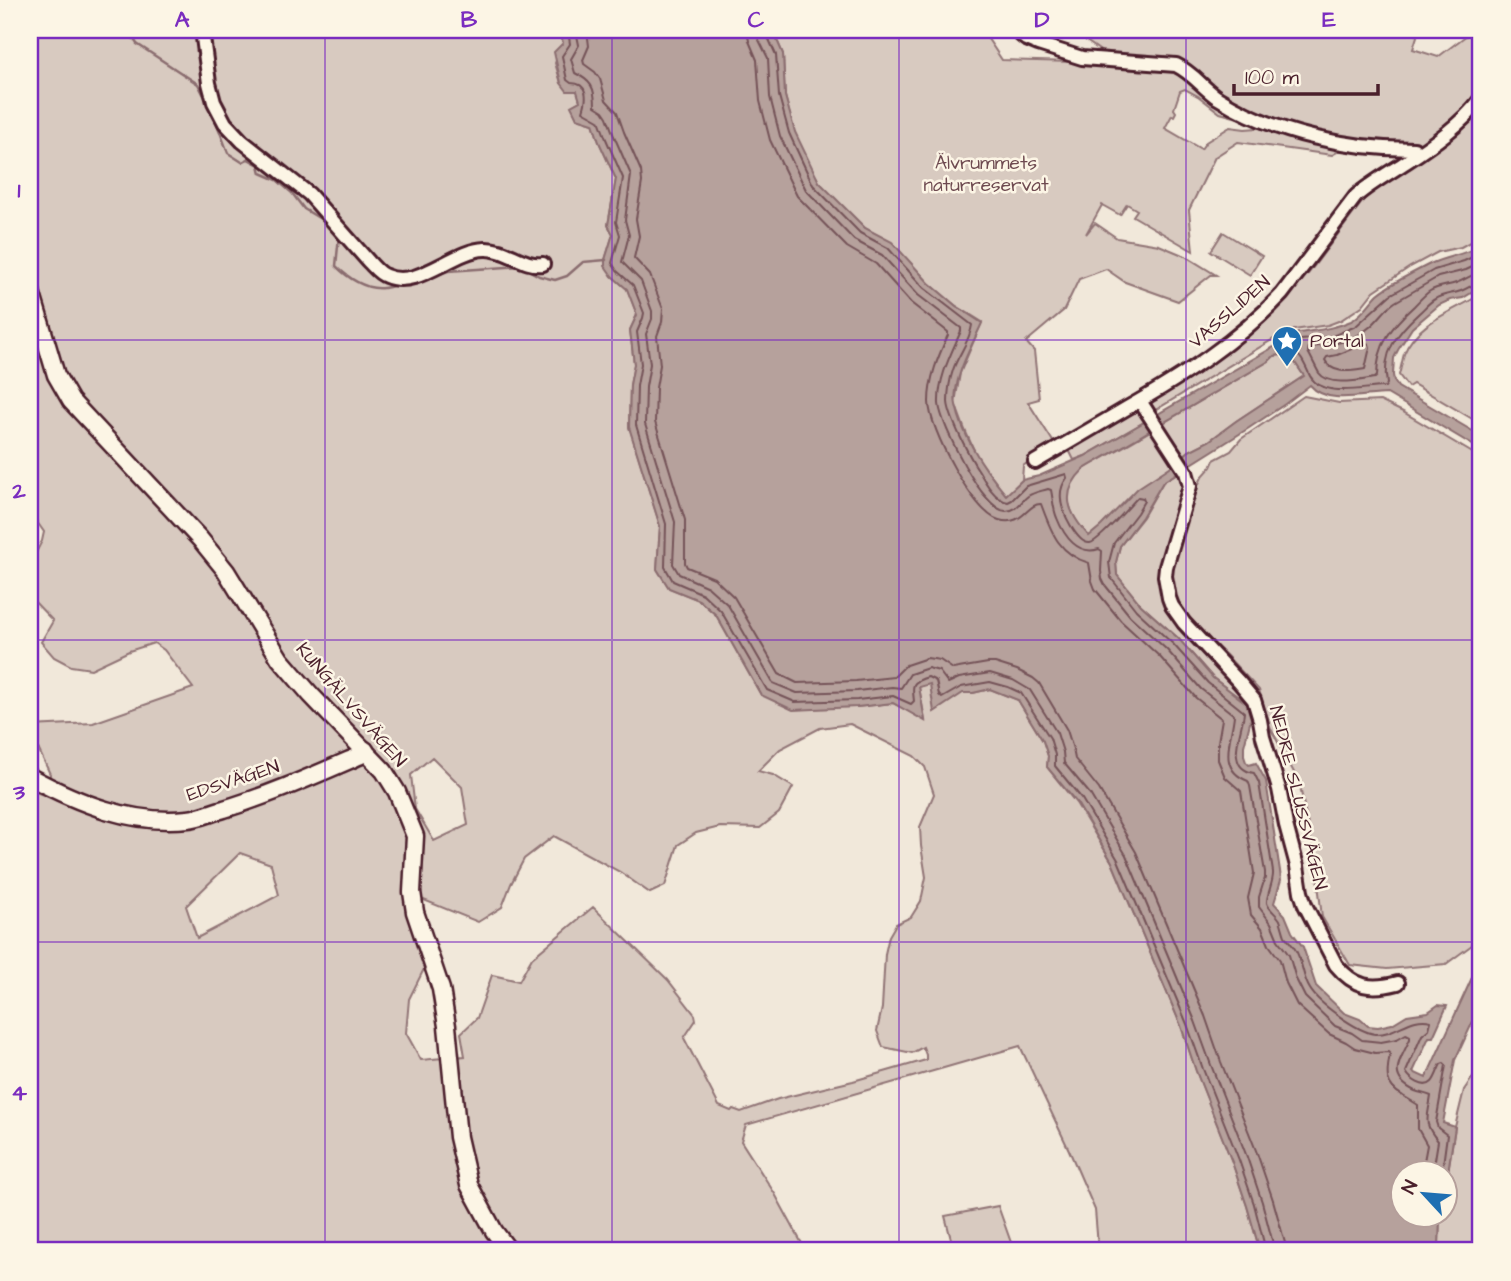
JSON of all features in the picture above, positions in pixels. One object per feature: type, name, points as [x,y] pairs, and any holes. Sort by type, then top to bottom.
[{"type":"street","points":[[202,30],[208,83],[225,123],[242,141],[309,194],[369,262],[387,277],[401,279],[415,276],[481,249],[498,250],[535,265],[543,264]]},
{"type":"street","points":[[1015,30],[1026,39],[1082,58],[1176,65],[1217,97],[1254,117],[1289,131],[1376,148],[1414,149],[1417,154]]},
{"type":"street","name":"VASSLIDEN","points":[[1034,462],[1140,401],[1227,344],[1276,300],[1297,276],[1356,196],[1443,135],[1481,99]]},
{"type":"street","name":"KUNGÄLVSVÄGEN","points":[[30,288],[56,375],[71,401],[200,539],[226,571],[280,659],[384,771],[397,792],[415,842],[412,892],[415,912],[440,989],[447,1026],[458,1137],[469,1185],[494,1231],[509,1251]]},
{"type":"street","name":"NEDRE SLUSSVÄGEN","points":[[1140,401],[1186,472],[1189,486],[1165,576],[1172,606],[1184,623],[1248,692],[1257,707],[1297,866],[1300,892],[1336,965],[1343,974],[1360,985],[1376,987],[1398,983]]},
{"type":"street","name":"EDSVÄGEN","points":[[30,777],[110,812],[154,820],[190,819],[243,803],[340,765],[365,750]]},
{"type":"green space","points":[[30,30],[560,30],[563,43],[555,63],[561,83],[577,90],[580,101],[572,106],[577,118],[593,123],[616,179],[608,225],[613,234],[605,260],[612,276],[627,289],[637,315],[630,330],[634,364],[630,385],[629,426],[660,526],[657,569],[669,588],[699,600],[716,615],[761,695],[833,707],[893,703],[925,720],[919,687],[930,683],[963,693],[990,689],[1018,700],[1043,741],[1048,756],[1047,767],[1076,803],[1112,862],[1181,1026],[1232,1162],[1260,1251],[1070,1251],[1098,1246],[1095,1210],[1020,1046],[746,1125],[741,1141],[775,1194],[806,1251],[30,1251],[30,790],[49,797],[50,774],[30,726],[93,723],[193,688],[164,650],[154,643],[129,651],[91,669],[71,666],[54,657],[41,642],[53,621],[30,597],[30,564],[44,532],[30,512]],"holes":[[[850,724],[914,756],[925,767],[934,794],[920,827],[926,877],[921,901],[911,917],[896,924],[889,936],[877,1031],[883,1047],[912,1053],[923,1047],[926,1060],[778,1099],[741,1112],[719,1106],[684,1038],[696,1020],[695,1015],[668,980],[593,907],[532,958],[519,981],[492,975],[477,1018],[461,1033],[465,1056],[421,1060],[406,1033],[409,999],[426,965],[409,904],[424,900],[478,922],[502,907],[524,859],[554,836],[620,872],[650,893],[665,886],[678,845],[696,833],[720,827],[760,828],[779,813],[793,787],[773,775],[758,771],[780,749],[820,728]],[[432,757],[462,787],[468,825],[434,841],[415,809],[411,775]],[[240,853],[271,864],[279,895],[197,938],[186,906]]]},
{"type":"green space","name":"Älvrummets naturreservat","points":[[767,30],[982,30],[1002,60],[1075,62],[1178,71],[1249,121],[1220,113],[1198,96],[1185,89],[1180,91],[1174,109],[1176,112],[1165,128],[1201,149],[1206,142],[1230,127],[1270,127],[1336,144],[1341,150],[1332,155],[1238,142],[1215,157],[1189,210],[1193,251],[1133,216],[1137,210],[1127,204],[1120,215],[1102,205],[1086,234],[1095,223],[1117,238],[1159,245],[1185,256],[1216,275],[1211,275],[1178,301],[1125,282],[1106,269],[1079,279],[1064,310],[1026,342],[1034,351],[1039,399],[1028,402],[1054,443],[1023,466],[1022,480],[1006,496],[977,457],[955,403],[960,373],[982,322],[955,305],[929,283],[892,243],[865,228],[802,162],[785,96],[783,54],[774,33]]},
{"type":"green space","points":[[1075,30],[1419,30],[1413,49],[1438,57],[1467,35],[1462,30],[1481,30],[1481,93],[1474,103],[1423,145],[1358,141],[1302,130],[1283,121],[1271,120],[1219,90],[1195,70],[1177,60],[1109,57]]},
{"type":"green space","points":[[1481,114],[1481,236],[1461,247],[1438,252],[1410,267],[1374,291],[1362,306],[1341,320],[1328,325],[1294,330],[1272,340],[1152,412],[1151,405],[1155,397],[1269,315],[1308,274],[1366,197]]},
{"type":"green space","points":[[1223,232],[1262,256],[1250,275],[1211,251]]},
{"type":"green space","points":[[1481,294],[1481,424],[1413,384],[1408,387],[1399,375],[1404,354],[1418,333],[1437,318]]},
{"type":"green space","points":[[1274,356],[1292,358],[1304,376],[1182,457],[1160,425]]},
{"type":"green space","points":[[1304,396],[1339,403],[1380,401],[1481,458],[1481,918],[1472,945],[1446,964],[1387,969],[1350,965],[1322,917],[1315,859],[1299,782],[1271,729],[1259,690],[1177,605],[1170,581],[1173,555],[1195,492],[1214,460],[1231,451],[1241,439]]},
{"type":"green space","points":[[1140,408],[1148,420],[1074,460],[1068,448],[1121,414]]},
{"type":"green space","points":[[1155,428],[1177,461],[1089,537],[1069,504],[1068,495],[1075,478],[1086,468]]},
{"type":"green space","points":[[1182,470],[1188,478],[1166,567],[1172,606],[1248,692],[1250,706],[1213,678],[1178,638],[1141,605],[1117,575],[1116,562],[1120,546],[1143,517],[1163,482]]},
{"type":"green space","points":[[1481,1065],[1481,1251],[1441,1251],[1440,1228],[1458,1228],[1458,1158],[1450,1158],[1464,1090]]},
{"type":"green space","points":[[998,1206],[1014,1251],[954,1251],[945,1216]]},
{"type":"water","points":[[560,30],[767,30],[774,33],[783,54],[785,96],[795,132],[819,182],[865,228],[892,242],[929,283],[982,323],[962,367],[955,402],[969,441],[1006,495],[1022,480],[1039,476],[1085,456],[1298,333],[1331,328],[1351,321],[1378,294],[1396,282],[1430,264],[1481,245],[1481,287],[1463,298],[1439,305],[1412,328],[1394,358],[1393,375],[1398,387],[1481,436],[1481,450],[1387,394],[1336,397],[1317,391],[1310,385],[1249,428],[1163,482],[1120,546],[1116,562],[1117,575],[1141,605],[1178,638],[1213,678],[1250,706],[1252,715],[1244,756],[1249,765],[1256,763],[1266,781],[1281,880],[1274,903],[1285,915],[1292,932],[1303,947],[1316,986],[1344,1013],[1360,1019],[1368,1026],[1392,1024],[1407,1015],[1428,1012],[1438,1005],[1447,1006],[1413,1072],[1426,1078],[1481,958],[1481,1004],[1455,1060],[1443,1123],[1455,1127],[1450,1158],[1388,1158],[1388,1228],[1440,1228],[1441,1251],[1260,1251],[1232,1162],[1181,1026],[1112,862],[1077,803],[1047,767],[1048,756],[1043,741],[1018,700],[990,689],[963,693],[934,712],[930,684],[919,687],[925,721],[893,703],[793,710],[761,695],[716,615],[699,600],[669,588],[657,569],[660,526],[629,427],[630,385],[634,364],[630,330],[637,315],[627,289],[605,266],[613,234],[608,225],[616,179],[593,123],[577,118],[571,106],[580,101],[577,91],[567,91],[561,83],[554,52],[563,43]],"holes":[[[1274,356],[1292,358],[1304,376],[1209,441],[1189,451],[1138,488],[1089,536],[1076,519],[1069,503],[1069,495],[1071,486],[1084,469]]]},
{"type":"waterway","points":[[128,30],[137,44],[198,84],[208,103]]},
{"type":"waterway","points":[[214,116],[228,153],[242,162],[248,159],[259,165],[261,173],[277,180],[292,193],[304,209],[327,223]]},
{"type":"waterway","points":[[339,236],[336,266],[345,274],[370,287],[385,288],[400,284]]},
{"type":"waterway","points":[[417,282],[448,271],[521,266],[539,276],[555,280],[567,276],[583,262],[606,260]]},
{"type":"place","name":"Portal","points":[[1287,368]]}]
